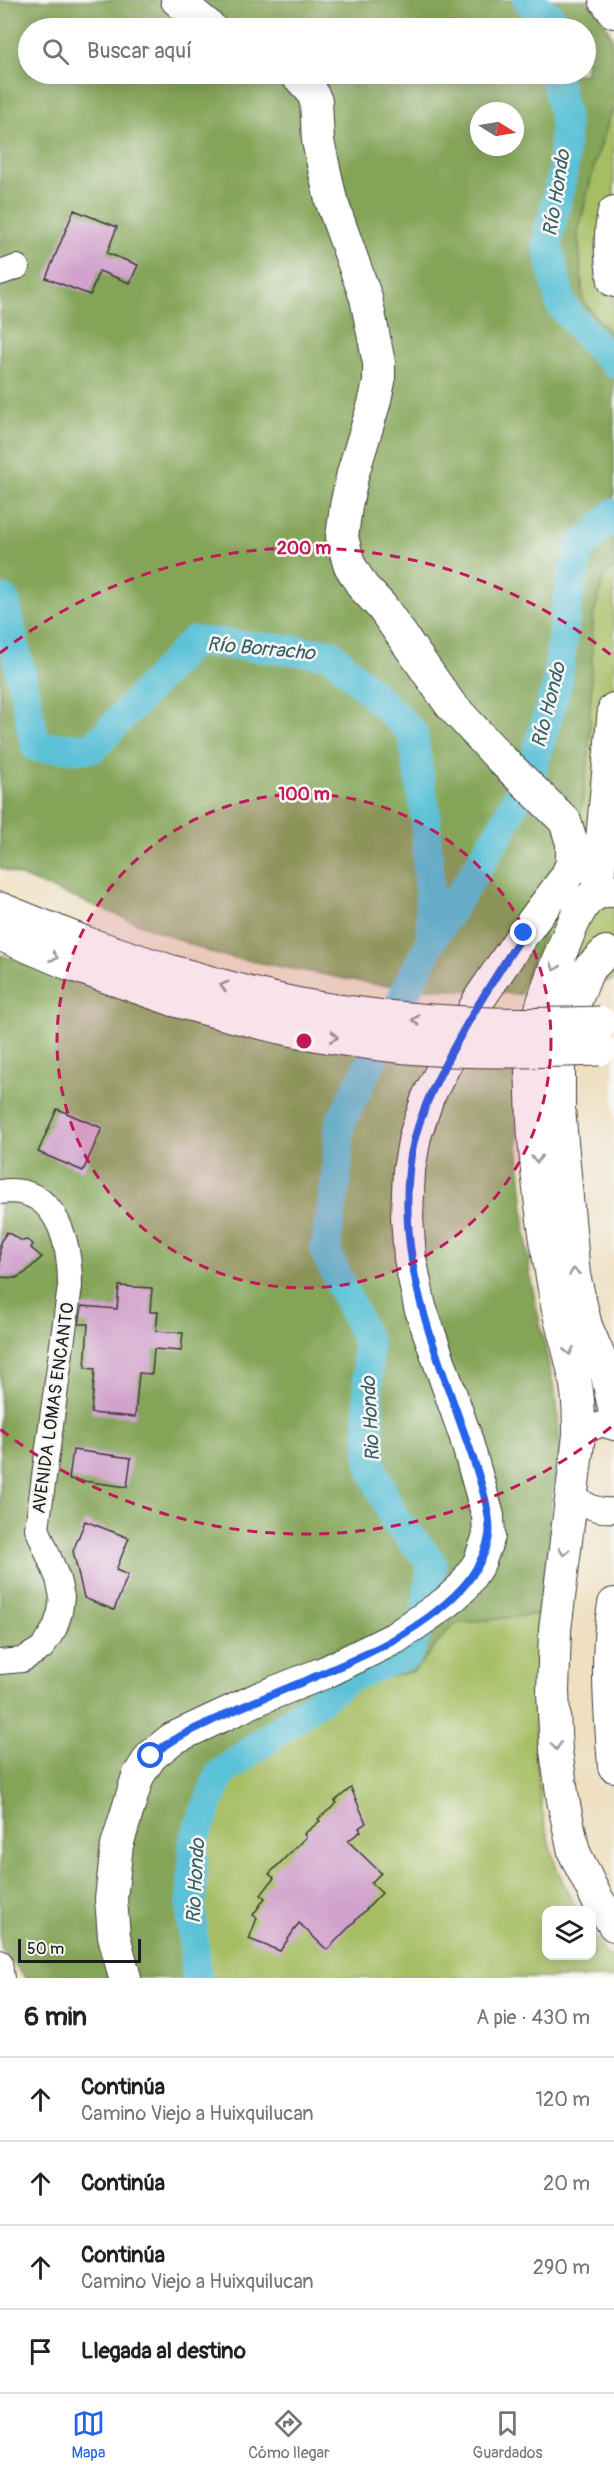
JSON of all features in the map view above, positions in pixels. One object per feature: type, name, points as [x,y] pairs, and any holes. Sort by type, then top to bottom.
[{"type":"highway","points":[[0,909],[85,943],[173,986],[290,1030],[405,1047],[502,1051],[607,1035]]},
{"type":"highway","points":[[0,934],[68,963],[173,986]]},
{"type":"main road","points":[[177,0],[199,18]]},
{"type":"main road","points":[[605,0],[614,12]]},
{"type":"main road","points":[[125,1978],[114,1936],[112,1888],[117,1845],[138,1776],[151,1756],[172,1739],[260,1698],[326,1672],[380,1647],[409,1630],[447,1602],[464,1586],[479,1563],[489,1536],[488,1516],[465,1435],[420,1307],[410,1258],[407,1217],[409,1170],[415,1136],[428,1097],[480,998],[566,877],[572,863],[573,851],[565,821],[501,759],[450,704],[382,607],[363,587],[349,564],[342,537],[346,506],[353,473],[374,404],[379,382],[379,363],[366,298],[331,200],[318,141],[316,101],[305,84]]},
{"type":"main road","points":[[614,212],[611,227],[611,263],[614,281]]},
{"type":"main road","points":[[610,952],[590,946],[582,937],[579,926],[597,899],[614,709]]},
{"type":"main road","points":[[597,899],[571,927],[554,967],[532,1048],[533,1112],[540,1192],[558,1307],[576,1381],[579,1435],[555,1630],[553,1692],[556,1751],[574,1852],[596,1897],[614,1926]]},
{"type":"main road","points":[[610,952],[588,970],[562,1035],[559,1109],[574,1275],[586,1326],[607,1375],[614,1408]]},
{"type":"main road","points":[[614,1604],[608,1692],[614,1766]]},
{"type":"street","name":"AVENIDA LOMAS ENCANTO","points":[[0,1192],[23,1193],[41,1201],[57,1219],[70,1260],[70,1286],[37,1528],[58,1579],[62,1597],[60,1611],[55,1628],[42,1648],[22,1660],[0,1662]]},
{"type":"street","points":[[579,1435],[601,1424],[614,1428]]},
{"type":"street","points":[[572,1494],[586,1505],[603,1511],[614,1510]]},
{"type":"street","points":[[0,1962],[2,1978]]},
{"type":"green space","points":[[0,0],[586,0],[598,12],[612,37],[614,105],[595,162],[578,232],[583,302],[614,338],[614,567],[604,577],[593,617],[589,752],[574,863],[518,994],[373,984],[215,954],[0,868]]},
{"type":"green space","points":[[614,105],[614,338],[583,302],[578,232],[595,162]]},
{"type":"green space","points":[[614,567],[614,980],[518,994],[574,863],[589,752],[593,617],[604,577]]},
{"type":"green space","points":[[0,955],[113,990],[515,1060],[514,1101],[530,1277],[557,1402],[561,1459],[552,1491],[550,1531],[538,1614],[454,1624],[414,1671],[355,1685],[304,1727],[229,1780],[203,1842],[201,1911],[206,1973],[212,1978],[26,1978],[0,1949]]},
{"type":"green space","points":[[538,1614],[535,1710],[542,1809],[557,1869],[575,1906],[542,1906],[542,1960],[596,1960],[596,1938],[605,1953],[614,1960],[614,1978],[212,1978],[206,1973],[201,1911],[203,1842],[228,1780],[304,1727],[355,1685],[414,1671],[454,1624]]},
{"type":"building","points":[[74,210],[117,227],[107,253],[138,265],[130,283],[99,271],[90,295],[46,278]]},
{"type":"building","points":[[57,1109],[102,1128],[83,1171],[38,1152]]},
{"type":"building","points":[[7,1232],[22,1241],[27,1240],[33,1244],[31,1248],[42,1257],[16,1278],[0,1277],[0,1242]]},
{"type":"building","points":[[119,1286],[152,1288],[150,1312],[158,1312],[156,1331],[183,1333],[181,1351],[154,1349],[152,1374],[139,1373],[135,1417],[91,1413],[95,1369],[85,1368],[88,1324],[79,1324],[82,1306],[117,1309]]},
{"type":"building","points":[[73,1450],[131,1458],[127,1487],[69,1479]]},
{"type":"building","points":[[85,1521],[129,1538],[116,1570],[128,1575],[114,1610],[84,1598],[73,1551]]},
{"type":"building","points":[[351,1788],[366,1823],[359,1828],[361,1831],[348,1841],[381,1873],[371,1883],[382,1893],[327,1950],[299,1923],[280,1951],[249,1939],[257,1918],[253,1915],[265,1898],[261,1895],[274,1878],[269,1874],[306,1837],[304,1834],[320,1821],[318,1819],[337,1803],[335,1801]]},
{"type":"waterway","name":"Río Hondo","points":[[528,0],[550,18]]},
{"type":"waterway","name":"Río Hondo","points":[[557,84],[565,121],[563,171],[547,243],[561,305],[614,363]]},
{"type":"waterway","name":"Río Hondo","points":[[532,768],[557,685],[565,615],[579,549],[614,514]]},
{"type":"waterway","name":"Río Borracho","points":[[0,599],[5,601],[36,747],[93,748],[193,641],[331,654],[412,732],[425,811],[432,939]]},
{"type":"waterway","name":"Rio Hondo","points":[[197,1978],[191,1912],[194,1840],[220,1774],[349,1678],[408,1654],[426,1611],[432,1563],[393,1517],[370,1462],[367,1341],[325,1251],[336,1182],[340,1123],[432,939],[500,832],[518,796]]},
{"type":"route","points":[[151,1756],[172,1739],[260,1698],[326,1672],[380,1647],[409,1630],[447,1602],[464,1586],[479,1563],[489,1536],[488,1516],[465,1435],[420,1307],[410,1258],[407,1217],[409,1170],[415,1136],[428,1097],[480,998],[524,933]]}]
